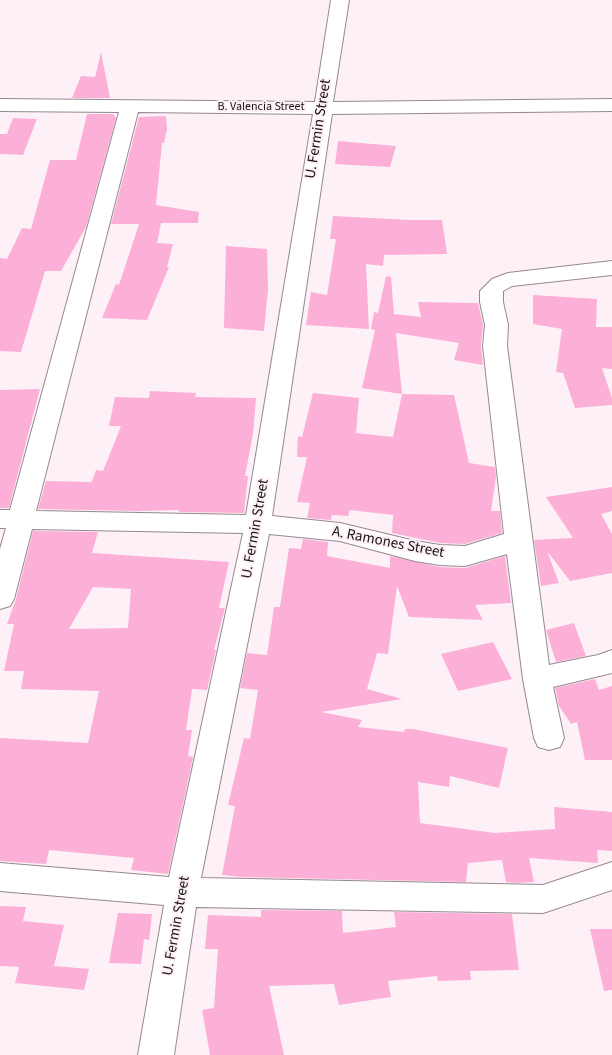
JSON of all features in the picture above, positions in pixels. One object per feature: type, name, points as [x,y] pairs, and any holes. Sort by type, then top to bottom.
[{"type":"street","name":"U. Fermin Street","points":[[156,1055],[182,892],[258,524],[340,0]]},
{"type":"street","name":"B. Valencia Street","points":[[0,105],[322,108],[612,105]]},
{"type":"street","points":[[0,598],[10,520],[130,106]]},
{"type":"street","points":[[550,738],[537,678],[518,539],[495,346],[496,322],[490,293],[493,287],[508,280],[612,268]]},
{"type":"street","name":"A. Ramones Street","points":[[10,520],[258,524],[340,532],[415,551],[465,556],[486,551],[518,539]]},
{"type":"street","points":[[537,678],[603,665],[612,661]]},
{"type":"street","points":[[0,877],[182,892],[543,898],[612,876]]},
{"type":"building","points":[[101,52],[110,98],[72,98],[81,76],[95,77]]},
{"type":"building","points":[[87,114],[113,114],[116,118],[86,227],[61,271],[45,271],[21,352],[0,351],[0,258],[7,259],[22,228],[31,229],[50,160],[76,160]]},
{"type":"building","points":[[166,116],[167,129],[164,143],[162,143],[156,205],[199,212],[198,223],[161,223],[157,243],[173,244],[167,267],[169,267],[147,320],[102,318],[116,284],[119,285],[139,224],[111,224],[139,117]]},
{"type":"building","points":[[13,118],[37,119],[23,155],[0,154],[0,134],[7,134]]},
{"type":"building","points":[[338,141],[396,146],[390,167],[335,164]]},
{"type":"building","points":[[333,216],[442,220],[447,254],[384,255],[383,266],[366,264],[369,329],[306,325],[311,292],[327,295],[336,239],[330,239]]},
{"type":"building","points":[[226,246],[267,249],[268,289],[264,331],[224,328]]},
{"type":"building","points":[[386,276],[391,277],[394,314],[421,317],[418,302],[478,303],[483,325],[481,346],[483,365],[454,360],[459,343],[396,333],[402,394],[362,388],[375,330],[371,329],[374,312],[378,313]]},
{"type":"building","points":[[533,295],[597,299],[596,327],[612,327],[612,369],[602,368],[612,398],[612,405],[575,408],[563,373],[556,372],[562,329],[533,324]]},
{"type":"building","points":[[40,389],[9,508],[0,508],[0,390]]},
{"type":"building","points":[[150,391],[196,393],[195,397],[256,398],[253,434],[245,476],[248,476],[244,513],[179,512],[179,510],[38,509],[46,481],[90,482],[96,470],[103,471],[121,426],[109,426],[115,397],[149,398]]},
{"type":"building","points":[[313,393],[359,398],[356,433],[393,437],[402,394],[454,395],[469,463],[495,467],[496,477],[491,511],[500,511],[502,533],[465,544],[440,543],[392,533],[393,515],[350,510],[348,516],[332,515],[331,520],[307,518],[310,503],[297,502],[307,457],[297,457],[298,436],[302,437]]},
{"type":"building","points":[[612,487],[612,511],[601,514],[612,534],[612,573],[570,581],[547,551],[559,583],[541,586],[534,540],[573,538],[546,497]]},
{"type":"building","points":[[33,531],[98,532],[92,553],[229,562],[219,608],[225,608],[214,650],[216,650],[207,690],[192,689],[186,730],[192,730],[188,756],[193,757],[168,874],[131,870],[134,858],[49,850],[46,864],[0,861],[0,738],[88,743],[99,691],[21,689],[24,671],[4,671],[14,624],[7,624],[16,599]],"holes":[[[93,587],[131,589],[128,628],[69,629]]]},
{"type":"building","points":[[303,539],[328,542],[327,556],[390,568],[390,556],[440,567],[465,568],[505,556],[511,603],[475,605],[483,620],[409,617],[397,586],[388,654],[377,653],[367,689],[402,699],[321,712],[362,720],[358,727],[404,732],[405,729],[413,729],[508,748],[499,788],[450,776],[449,787],[418,782],[420,823],[495,833],[555,829],[554,807],[612,812],[612,851],[597,850],[598,863],[529,858],[534,882],[506,882],[502,860],[468,863],[466,882],[222,875],[235,806],[228,805],[244,738],[250,739],[258,690],[240,688],[247,653],[267,655],[274,607],[280,607],[289,548],[301,549]]},
{"type":"building","points":[[574,623],[586,656],[556,662],[546,630]]},
{"type":"building","points":[[493,642],[512,679],[458,691],[441,654]]},
{"type":"building","points":[[595,679],[599,690],[612,686],[612,760],[585,760],[577,722],[571,724],[559,706],[555,688]]},
{"type":"building","points":[[0,906],[26,907],[23,921],[64,925],[54,966],[89,969],[84,990],[15,983],[19,967],[0,966]]},
{"type":"building","points":[[261,910],[342,911],[343,933],[396,927],[394,912],[512,914],[519,970],[470,971],[471,980],[438,981],[437,976],[388,981],[391,997],[339,1005],[334,984],[269,986],[284,1055],[210,1055],[202,1010],[214,1008],[218,949],[205,949],[208,915],[261,917]]},
{"type":"building","points":[[118,913],[152,914],[149,940],[144,939],[141,964],[109,963]]},
{"type":"building","points":[[590,929],[612,929],[612,990],[604,991]]}]
